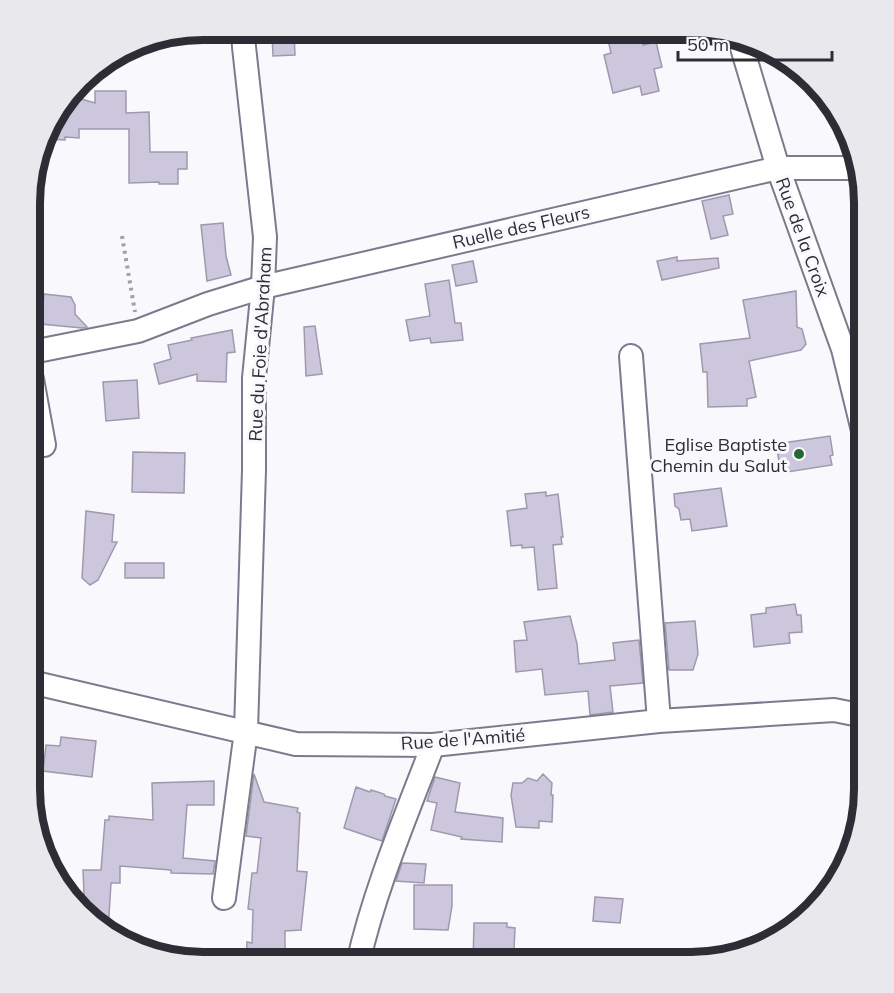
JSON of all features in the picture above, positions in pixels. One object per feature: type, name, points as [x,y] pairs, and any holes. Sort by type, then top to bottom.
[{"type":"street","name":"Rue du Foie d'Abraham","points":[[224,898],[246,731],[254,470],[254,378],[266,237],[244,40]]},
{"type":"street","name":"Rue de la Croix","points":[[742,49],[778,168],[843,349],[853,390]]},
{"type":"street","name":"Ruelle des Fleurs","points":[[40,350],[138,331],[208,304],[263,287],[778,168],[849,168]]},
{"type":"street","points":[[631,356],[658,722]]},
{"type":"street","points":[[40,425],[44,445]]},
{"type":"street","name":"Rue de l'Amitié","points":[[41,684],[297,744],[433,744],[658,722],[834,710],[853,714]]},
{"type":"street","points":[[361,952],[382,880],[433,744]]},
{"type":"path","points":[[122,236],[138,331]]},
{"type":"building","points":[[272,40],[294,40],[295,55],[273,56]]},
{"type":"building","points":[[608,40],[642,40],[643,45],[656,42],[662,67],[654,69],[659,91],[642,95],[640,86],[613,93],[604,55],[611,53]]},
{"type":"building","points":[[95,91],[126,91],[126,113],[149,112],[150,152],[187,152],[187,169],[178,169],[178,184],[129,183],[129,129],[79,129],[79,138],[54,139],[62,122],[79,98],[95,103]]},
{"type":"building","points":[[729,195],[733,214],[723,216],[728,235],[711,239],[702,201]]},
{"type":"building","points":[[223,223],[226,256],[231,275],[207,281],[201,225]]},
{"type":"building","points":[[677,257],[677,261],[718,258],[719,268],[662,280],[657,261]]},
{"type":"building","points":[[473,261],[477,282],[456,286],[452,265]]},
{"type":"building","points":[[449,280],[455,323],[461,323],[463,340],[431,343],[430,338],[410,341],[406,320],[430,316],[425,284]]},
{"type":"building","points":[[796,291],[797,327],[802,329],[806,344],[801,350],[749,361],[756,397],[747,399],[747,406],[708,407],[707,372],[703,372],[700,344],[750,338],[743,300]]},
{"type":"building","points":[[44,294],[71,297],[75,305],[75,314],[87,327],[41,324]]},
{"type":"building","points":[[315,326],[322,374],[306,376],[304,327]]},
{"type":"building","points":[[232,330],[235,352],[227,353],[226,382],[197,381],[197,374],[159,384],[154,364],[171,359],[168,345]]},
{"type":"building","points":[[137,380],[139,418],[106,421],[103,382]]},
{"type":"building","points":[[830,436],[832,465],[781,473],[776,444]]},
{"type":"building","points":[[133,452],[185,453],[184,493],[132,492]]},
{"type":"building","points":[[721,488],[727,526],[692,531],[690,519],[681,520],[679,509],[675,506],[674,494]]},
{"type":"building","points":[[546,492],[546,496],[558,494],[563,537],[561,537],[562,544],[553,545],[557,588],[538,590],[534,547],[511,546],[507,511],[527,508],[525,494]]},
{"type":"building","points":[[86,511],[114,515],[112,542],[117,542],[98,580],[90,585],[82,578]]},
{"type":"building","points":[[125,563],[164,563],[164,578],[125,578]]},
{"type":"building","points":[[795,604],[797,615],[801,615],[802,632],[789,633],[790,643],[754,647],[751,615],[766,613],[766,608]]},
{"type":"building","points":[[570,616],[579,664],[615,660],[613,643],[639,640],[643,683],[610,686],[613,712],[590,715],[588,691],[545,695],[542,669],[516,672],[514,641],[527,640],[524,622]]},
{"type":"building","points":[[695,621],[698,654],[693,670],[669,670],[665,623]]},
{"type":"building","points":[[61,737],[96,741],[92,777],[43,771],[46,745],[60,746]]},
{"type":"building","points":[[254,774],[264,802],[298,808],[297,812],[300,813],[297,871],[307,872],[301,930],[285,931],[285,952],[247,952],[247,942],[252,943],[253,910],[248,909],[252,873],[257,873],[261,838],[246,836]]},
{"type":"building","points":[[543,774],[552,783],[552,822],[539,821],[539,828],[516,827],[511,795],[513,783],[522,783],[528,778],[537,781]]},
{"type":"building","points":[[435,777],[460,783],[455,812],[503,818],[502,842],[461,839],[462,837],[431,830],[437,803],[427,801]]},
{"type":"building","points":[[214,781],[214,805],[187,805],[183,858],[215,861],[213,874],[171,873],[171,870],[120,866],[120,883],[111,883],[109,922],[81,897],[84,895],[83,870],[101,870],[105,820],[109,820],[109,816],[153,820],[152,783]]},
{"type":"building","points":[[356,787],[396,799],[382,841],[344,828]]},
{"type":"building","points":[[402,863],[426,864],[424,883],[396,881]]},
{"type":"building","points":[[414,885],[452,885],[452,906],[448,930],[414,929]]},
{"type":"building","points":[[595,897],[623,899],[620,923],[593,921]]},
{"type":"building","points":[[474,923],[507,923],[507,927],[515,928],[514,949],[505,949],[505,952],[473,952]]},
{"type":"place","name":"Eglise Baptiste Chemin du Salut","points":[[799,454]]}]
